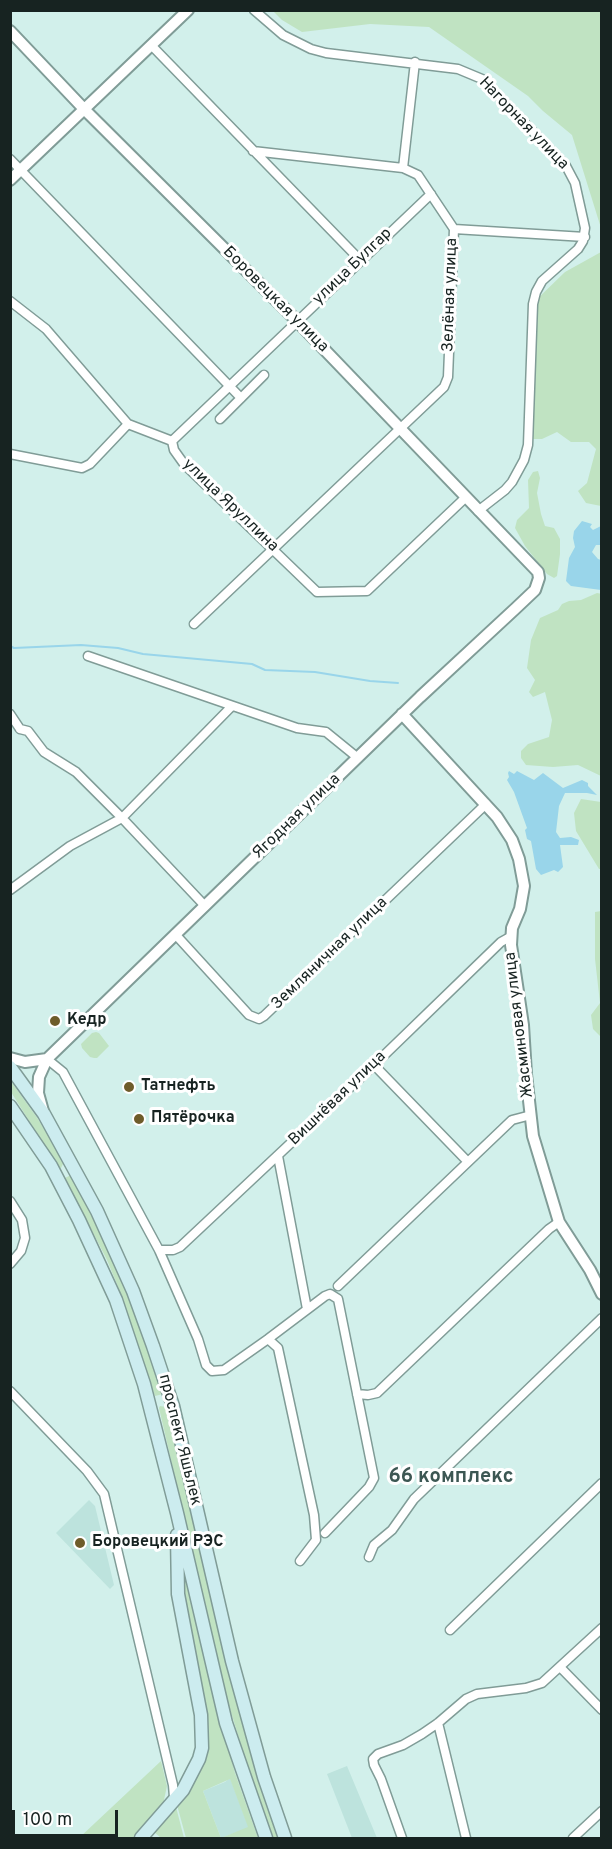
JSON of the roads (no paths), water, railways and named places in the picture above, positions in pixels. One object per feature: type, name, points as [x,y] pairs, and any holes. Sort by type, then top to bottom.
[{"type":"main road","name":"проспект Яшьлек","points":[[10,1067],[44,1114],[97,1211],[133,1291],[173,1406],[232,1661],[264,1777],[285,1839]]},
{"type":"main road","name":"проспект Яшьлек","points":[[10,1106],[51,1166],[116,1300],[144,1384],[226,1723],[266,1839]]},
{"type":"main road","points":[[51,1166],[66,1173],[68,1159]]},
{"type":"main road","points":[[150,1410],[158,1400],[166,1400],[173,1406]]},
{"type":"main road","points":[[141,1839],[183,1790],[199,1759],[202,1735],[199,1703],[178,1594],[177,1513]]},
{"type":"main road","points":[[141,1839],[148,1836],[154,1839]]},
{"type":"street","points":[[10,180],[188,10]]},
{"type":"street","name":"Нагорная улица","points":[[254,10],[283,34],[311,49],[326,53],[458,69],[482,79],[571,174],[578,194],[585,237]]},
{"type":"street","name":"Боровецкая улица","points":[[10,31],[84,109],[297,321],[538,572]]},
{"type":"street","points":[[152,46],[360,260]]},
{"type":"street","points":[[253,151],[403,168],[415,62]]},
{"type":"street","points":[[10,159],[241,398]]},
{"type":"street","name":"Зелёная улица","points":[[194,624],[446,382],[454,229],[418,175],[403,168]]},
{"type":"street","name":"улица Булгар","points":[[172,441],[430,194]]},
{"type":"street","points":[[454,229],[585,237],[578,249],[542,281],[536,292],[533,304],[528,445],[524,460],[512,482],[478,512]]},
{"type":"street","name":"улица Яруллина","points":[[10,301],[46,329],[128,424],[172,441],[174,450],[184,464],[317,592],[367,591],[465,498]]},
{"type":"street","points":[[220,419],[264,375]]},
{"type":"street","points":[[10,454],[82,468],[90,464],[128,424]]},
{"type":"street","name":"Ягодная улица","points":[[47,1059],[402,714],[535,590],[539,578],[538,572]]},
{"type":"street","points":[[88,656],[297,728],[326,732],[358,758]]},
{"type":"street","points":[[10,890],[70,846],[122,818],[232,706]]},
{"type":"street","points":[[10,714],[20,729]]},
{"type":"street","name":"Жасминовая улица","points":[[402,714],[486,804],[505,827],[512,840],[524,886],[522,901],[510,937],[523,1025],[533,1136],[559,1222],[590,1270],[602,1294]]},
{"type":"street","points":[[10,733],[20,729],[27,731],[44,752],[76,772],[205,906]]},
{"type":"street","name":"Земляничная улица","points":[[176,934],[249,1015],[259,1019],[486,804]]},
{"type":"street","name":"Вишнёвая улица","points":[[159,1250],[173,1250],[180,1247],[501,942],[510,937]]},
{"type":"street","points":[[10,1058],[25,1062],[47,1059],[63,1072],[159,1250],[198,1338],[206,1365],[212,1371],[224,1371],[325,1296],[330,1294],[338,1299],[374,1478],[369,1487],[325,1533]]},
{"type":"street","points":[[44,1114],[38,1094],[39,1077],[47,1059]]},
{"type":"street","points":[[374,1065],[468,1162]]},
{"type":"street","points":[[338,1286],[512,1120],[531,1115]]},
{"type":"street","points":[[278,1156],[307,1309]]},
{"type":"street","points":[[10,1201],[25,1229],[26,1238],[21,1251],[10,1264]]},
{"type":"street","points":[[357,1394],[377,1393],[549,1228],[559,1222]]},
{"type":"street","points":[[369,1557],[374,1545],[392,1530],[414,1499],[602,1318]]},
{"type":"street","points":[[268,1339],[278,1348],[314,1515],[316,1540],[300,1561]]},
{"type":"street","points":[[10,1391],[87,1471],[104,1494],[173,1785],[174,1797],[171,1802]]},
{"type":"street","points":[[450,1630],[602,1483]]},
{"type":"street","points":[[402,1839],[373,1759],[378,1754],[403,1745],[438,1723],[466,1699],[477,1694],[526,1688],[542,1683],[602,1628]]},
{"type":"street","points":[[560,1667],[602,1710]]},
{"type":"street","points":[[438,1723],[466,1839]]},
{"type":"street","points":[[573,1839],[602,1811]]},
{"type":"waterway","points":[[10,646],[14,648],[81,645],[118,648],[143,654],[252,664],[265,670],[315,672],[398,683]]},
{"type":"place","name":"Кедр","points":[[55,1021]]},
{"type":"place","name":"Татнефть","points":[[129,1087]]},
{"type":"place","name":"Пятёрочка","points":[[139,1119]]},
{"type":"place","name":"Боровецкий РЭС","points":[[80,1543]]},
{"type":"district","name":"66 комплекс","points":[[451,1478]]}]
